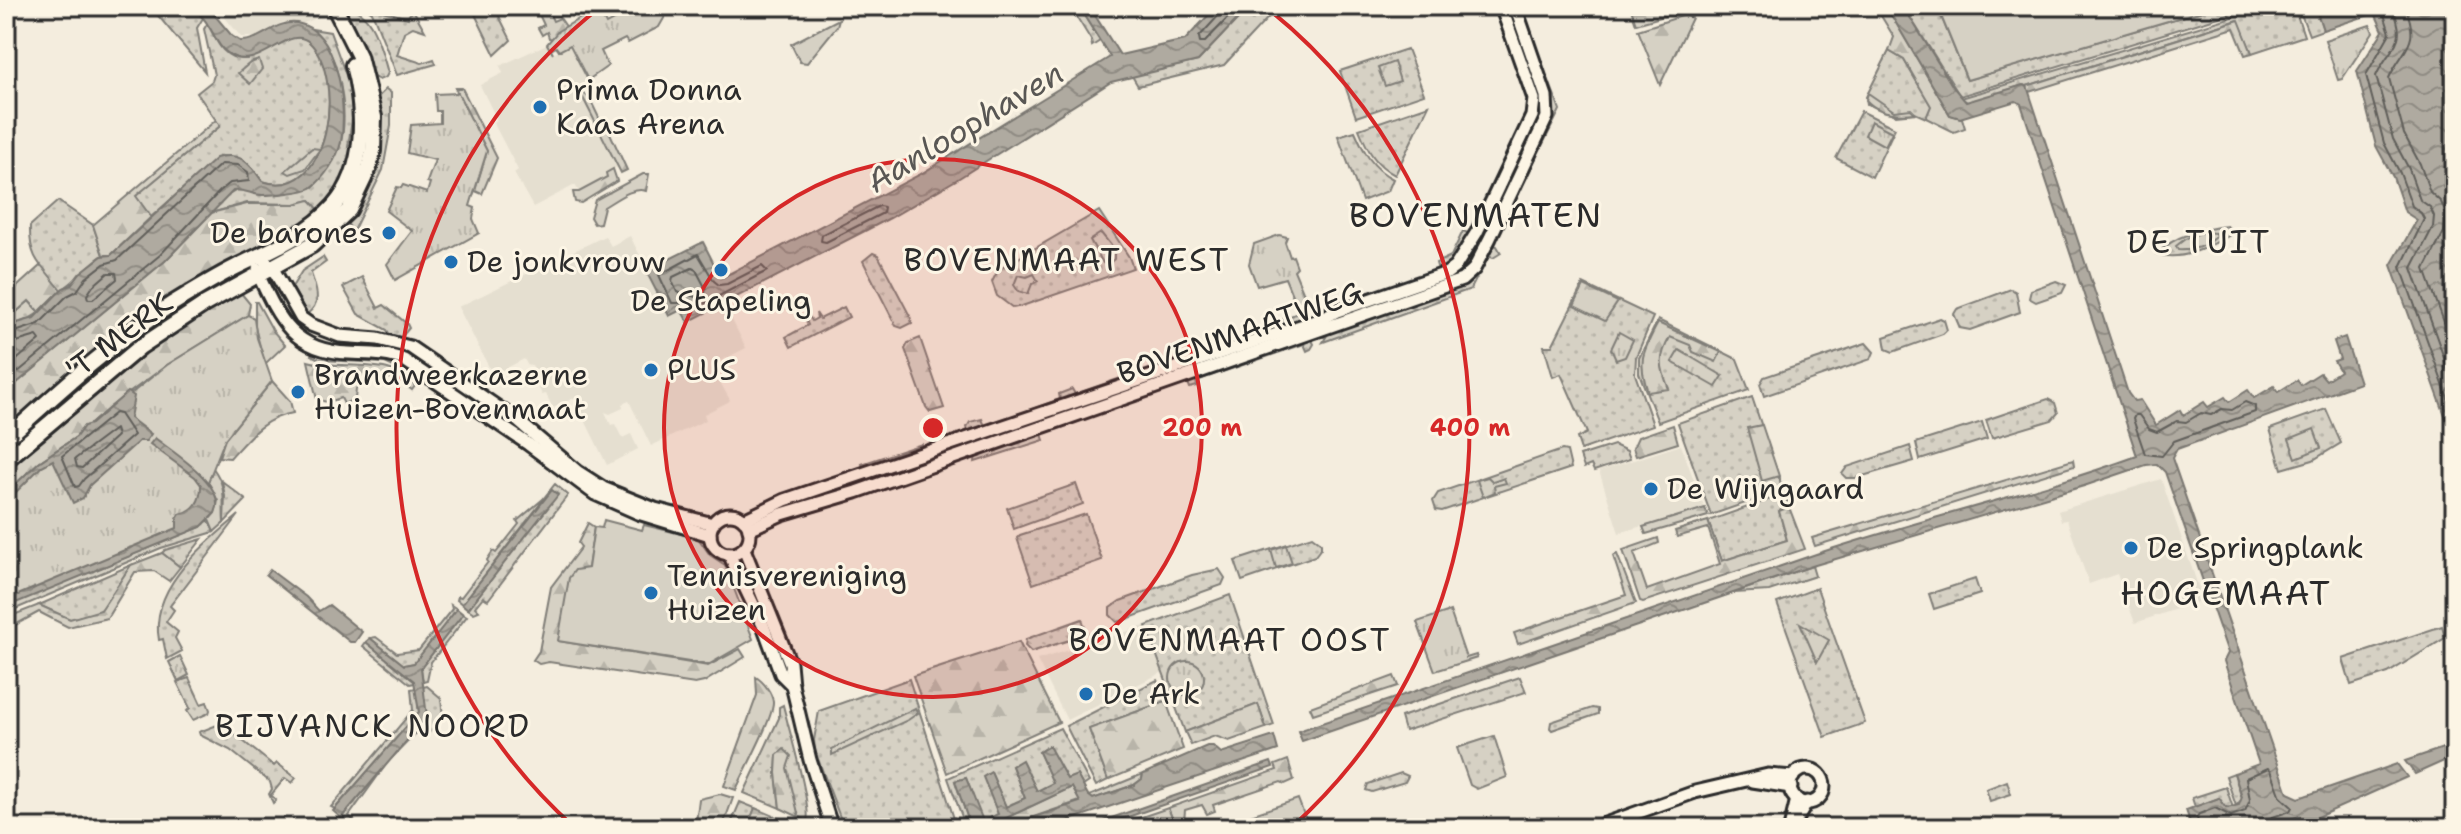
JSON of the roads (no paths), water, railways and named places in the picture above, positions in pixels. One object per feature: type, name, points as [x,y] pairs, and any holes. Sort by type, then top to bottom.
[{"type":"main road","points":[[334,6],[342,23],[361,104]]},
{"type":"main road","name":"'T MERK","points":[[6,460],[140,347],[194,311],[312,245],[349,210],[362,185],[373,151],[374,117],[359,56],[347,27],[342,23]]},
{"type":"main road","points":[[354,71],[369,87],[361,104]]},
{"type":"main road","name":"'T MERK","points":[[6,439],[137,327],[175,302],[308,229],[335,205],[355,164],[361,104]]},
{"type":"street","name":"BOVENMAATWEG","points":[[746,524],[785,500],[1315,321],[1447,273],[1462,259],[1477,232],[1532,116],[1534,99],[1501,6]]},
{"type":"street","name":"BOVENMAATWEG","points":[[746,524],[856,492],[1462,280],[1474,269],[1547,117],[1546,96],[1515,6]]},
{"type":"street","points":[[259,256],[272,267],[301,318],[311,325],[340,336],[378,339],[410,347],[518,421],[578,472],[603,488],[711,529]]},
{"type":"street","points":[[259,256],[258,274],[283,323],[307,344],[329,352],[385,355],[404,360],[528,444],[595,494],[638,513],[711,529]]},
{"type":"street","points":[[711,529],[726,514],[735,515],[746,524],[749,541],[744,549],[729,554]]},
{"type":"street","points":[[711,529],[716,548],[729,554],[763,625],[781,674],[792,685]]},
{"type":"street","points":[[744,549],[790,663],[792,685],[810,760],[832,828]]},
{"type":"street","points":[[1792,782],[1800,771],[1809,769],[1822,778],[1824,787],[1821,795],[1802,801]]},
{"type":"street","points":[[1594,828],[1695,792],[1747,780],[1792,782]]},
{"type":"street","points":[[1791,828],[1802,801],[1792,782]]},
{"type":"water","points":[[192,6],[207,6],[240,41],[289,23],[311,29],[323,40],[331,55],[341,92],[343,127],[337,154],[321,179],[311,188],[263,195],[233,191],[165,261],[6,392],[6,330],[11,325],[34,318],[80,273],[102,256],[111,255],[216,158],[238,157],[262,181],[285,183],[304,174],[317,156],[329,107],[327,81],[320,59],[309,42],[300,38],[291,39],[248,59],[237,58],[222,48],[205,20]]},
{"type":"water","points":[[1078,6],[1089,6],[1120,55],[1185,40],[1217,6],[1250,6],[1198,61],[1111,82],[890,218],[688,322],[681,310],[669,316],[646,271],[703,242],[721,278],[919,175],[1110,57]]},
{"type":"water","points":[[1886,6],[1903,6],[1953,87],[1966,102],[2027,86],[2128,393],[2134,401],[2140,400],[2156,425],[2180,410],[2183,415],[2204,402],[2208,407],[2225,397],[2229,402],[2248,390],[2254,398],[2274,386],[2278,392],[2297,380],[2301,385],[2320,373],[2326,380],[2340,371],[2334,361],[2340,359],[2334,341],[2345,337],[2360,383],[2177,449],[2172,458],[2288,793],[2299,798],[2397,764],[2407,777],[2309,821],[2299,816],[2264,828],[2192,828],[2186,810],[2219,798],[2227,808],[2239,805],[2242,797],[2234,773],[2259,764],[2224,661],[2228,653],[2165,472],[2157,464],[1812,566],[1302,741],[1298,731],[1754,575],[2137,456],[2021,104],[2016,101],[1960,118],[1950,115]]},
{"type":"water","points":[[2315,6],[2455,6],[2455,443],[2391,265],[2417,220],[2405,212],[2393,177],[2376,146],[2357,71],[2383,31],[2375,13],[2323,30]]},
{"type":"water","points":[[128,392],[134,396],[130,418],[151,434],[90,485],[83,498],[73,503],[53,460],[42,466],[6,502],[6,493],[39,462],[76,437],[84,426],[91,424]]},
{"type":"water","points":[[155,438],[204,478],[216,497],[215,513],[201,527],[6,607],[6,600],[177,528],[180,514],[196,504],[201,485],[195,477],[150,444]]},
{"type":"water","points":[[552,490],[558,495],[468,609],[462,604]]},
{"type":"water","points":[[270,570],[319,611],[329,605],[362,632],[355,642],[350,642],[266,575]]},
{"type":"water","points":[[457,609],[463,614],[421,668],[427,717],[341,818],[333,811],[419,712],[414,681],[366,642],[370,638],[404,665],[414,663]]},
{"type":"water","points":[[1274,736],[1278,750],[1046,828],[1001,828],[1080,802],[1072,787],[985,828],[971,828],[955,781],[966,778],[983,821],[998,814],[983,777],[991,772],[1006,807],[1025,798],[1012,766],[1022,760],[1037,791],[1053,783],[1039,752],[1049,746],[1067,779],[1077,775],[1093,799],[1134,785],[1143,774],[1207,746],[1213,746],[1221,753]]},
{"type":"water","points":[[2455,744],[2455,756],[2415,774],[2405,761]]},
{"type":"water","points":[[1271,762],[1273,767],[1096,828],[1083,828]]},
{"type":"place","name":"Prima Donna Kaas Arena","points":[[540,107]]},
{"type":"place","name":"De barones","points":[[389,233]]},
{"type":"place","name":"De jonkvrouw","points":[[451,262]]},
{"type":"place","name":"De Stapeling","points":[[721,270]]},
{"type":"place","name":"PLUS","points":[[651,370]]},
{"type":"place","name":"Brandweerkazerne Huizen-Bovenmaat","points":[[298,392]]},
{"type":"place","name":"De Wijngaard","points":[[1651,489]]},
{"type":"place","name":"De Springplank","points":[[2131,548]]},
{"type":"place","name":"Tennisvereniging Huizen","points":[[651,593]]},
{"type":"place","name":"De Ark","points":[[1086,694]]},
{"type":"district","name":"BOVENMATEN","points":[[1476,215]]},
{"type":"district","name":"DE TUIT","points":[[2199,242]]},
{"type":"district","name":"BOVENMAAT WEST","points":[[1067,260]]},
{"type":"district","name":"HOGEMAAT","points":[[2226,593]]},
{"type":"district","name":"BOVENMAAT OOST","points":[[1230,640]]},
{"type":"district","name":"BIJVANCK NOORD","points":[[373,726]]},
{"type":"water label","name":"Aanloophaven","points":[[965,127]]}]
